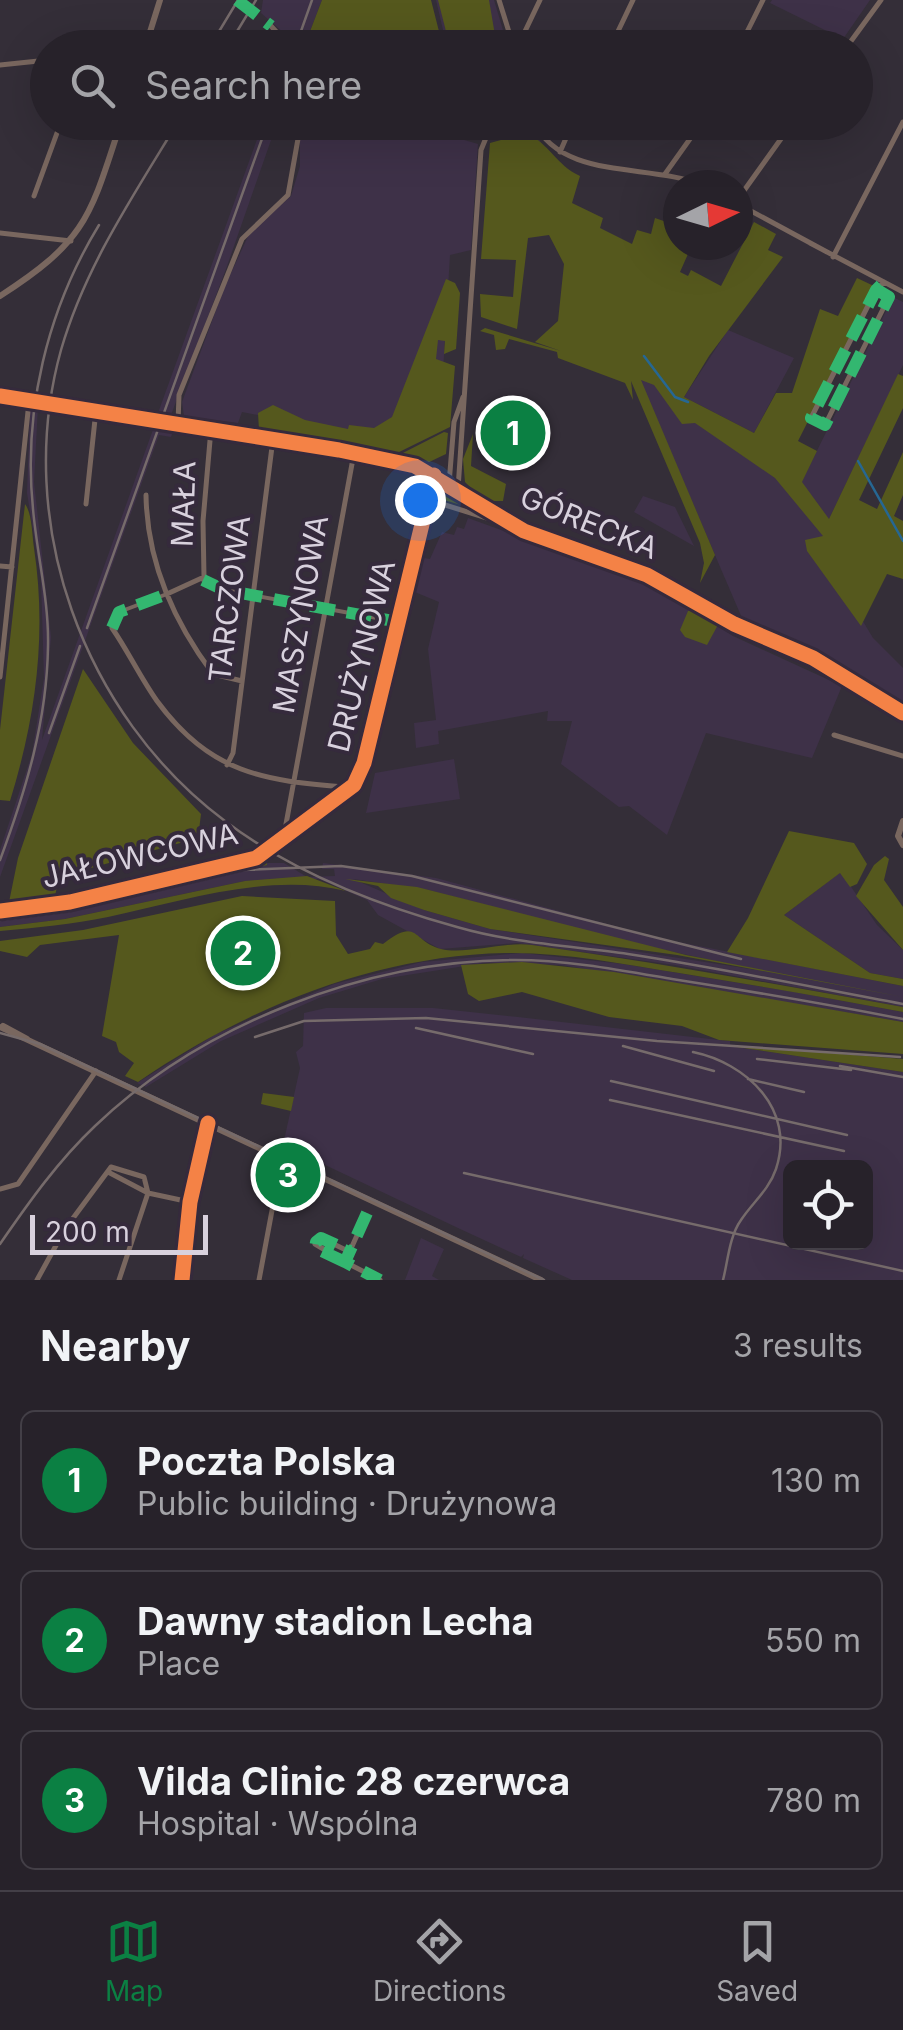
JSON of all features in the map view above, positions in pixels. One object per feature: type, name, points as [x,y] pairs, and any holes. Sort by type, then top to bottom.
[{"type":"street","points":[[151,30],[160,0]]},
{"type":"street","points":[[499,0],[510,30]]},
{"type":"street","points":[[525,30],[540,0]]},
{"type":"street","points":[[619,30],[633,0]]},
{"type":"street","points":[[748,30],[764,0]]},
{"type":"street","points":[[859,30],[881,0]]},
{"type":"street","points":[[271,26],[275,30]]},
{"type":"street","points":[[0,65],[30,62]]},
{"type":"street","points":[[832,256],[903,122]]},
{"type":"street","points":[[34,196],[54,140]]},
{"type":"street","points":[[0,296],[47,265],[72,241],[96,196],[115,140]]},
{"type":"street","points":[[178,423],[180,396],[242,240],[288,196],[298,140]]},
{"type":"street","points":[[458,489],[481,150],[485,140]]},
{"type":"street","points":[[544,140],[560,152],[584,161],[663,174]]},
{"type":"street","points":[[560,152],[565,140]]},
{"type":"street","points":[[667,170],[689,140]]},
{"type":"street","points":[[753,180],[781,140]]},
{"type":"street","points":[[753,211],[903,292]]},
{"type":"street","points":[[0,233],[72,241]]},
{"type":"street","points":[[879,291],[890,297],[824,425],[811,418],[876,290],[884,282]]},
{"type":"street","points":[[450,484],[454,422],[465,394]]},
{"type":"street","name":"GÓRECKA","points":[[0,396],[354,452],[434,475],[524,531],[657,580],[734,624],[813,658],[903,713]]},
{"type":"street","points":[[0,677],[29,400]]},
{"type":"street","points":[[86,504],[96,410]]},
{"type":"street","name":"MAŁA","points":[[202,580],[211,429]]},
{"type":"street","name":"TARCZOWA","points":[[227,765],[274,439]]},
{"type":"street","name":"MASZYNOWA","points":[[293,784],[354,452]]},
{"type":"street","name":"DRUŻYNOWA","points":[[350,788],[360,774],[434,475]]},
{"type":"street","points":[[146,495],[153,553],[166,594],[188,640],[213,674],[242,681]]},
{"type":"street","points":[[425,513],[445,506],[487,518]]},
{"type":"street","points":[[0,566],[12,567]]},
{"type":"street","points":[[350,788],[253,777],[227,765],[178,727],[112,628],[119,612],[202,580],[212,588],[399,622]]},
{"type":"street","points":[[834,735],[903,756]]},
{"type":"street","name":"JAŁOWCOWA","points":[[4,911],[70,902],[256,858],[284,836],[293,784]]},
{"type":"street","points":[[284,836],[350,788]]},
{"type":"street","points":[[903,821],[898,836],[903,844]]},
{"type":"street","points":[[0,1026],[541,1280]]},
{"type":"street","points":[[0,1189],[18,1184],[96,1071]]},
{"type":"street","points":[[182,1280],[190,1202],[208,1123]]},
{"type":"street","points":[[259,1280],[282,1157]]},
{"type":"street","points":[[37,1280],[65,1230],[116,1166],[144,1177],[148,1193],[119,1280]]},
{"type":"street","points":[[108,1172],[148,1193],[190,1202]]},
{"type":"street","points":[[367,1212],[372,1200]]},
{"type":"street","points":[[345,1262],[363,1222]]},
{"type":"street","points":[[350,1251],[321,1238],[316,1242],[315,1248],[380,1280]]},
{"type":"shaded area","points":[[263,0],[322,0],[311,30],[280,30],[261,13]]},
{"type":"shaded area","points":[[436,0],[494,0],[503,30],[443,30]]},
{"type":"shaded area","points":[[870,0],[849,30],[825,30],[770,3]]},
{"type":"shaded area","points":[[257,140],[271,140],[171,415],[158,413]]},
{"type":"shaded area","points":[[300,140],[464,140],[478,144],[471,250],[450,255],[440,422],[415,435],[329,429],[242,412],[238,423],[184,416],[182,402],[225,286],[250,232],[291,196],[300,166]]},
{"type":"shaded area","points":[[513,140],[540,140],[666,387],[802,481],[893,297],[903,302],[903,365],[829,519],[858,613],[873,638],[903,668],[903,703],[812,649],[742,618],[639,378]]},
{"type":"shaded area","points":[[728,330],[794,358],[754,433],[684,397]]},
{"type":"shaded area","points":[[38,406],[34,482],[51,637],[42,740],[155,424],[174,429],[171,437],[159,435],[0,877],[0,850],[32,754],[44,678],[41,580],[27,493],[30,413],[31,407]]},
{"type":"shaded area","points":[[643,496],[675,507],[694,546],[634,512]]},
{"type":"shaded area","points":[[468,518],[648,583],[733,636],[842,686],[812,758],[706,733],[667,835],[629,806],[619,807],[561,764],[572,721],[547,721],[548,711],[438,731],[439,744],[416,748],[414,723],[436,720],[428,649],[439,602],[410,590],[418,557],[430,559],[442,532],[454,535],[457,527],[464,529]]},
{"type":"shaded area","points":[[454,759],[460,799],[366,813],[375,773]]},
{"type":"shaded area","points":[[267,863],[284,863],[307,877],[335,876],[334,869],[322,869],[323,863],[436,878],[663,939],[903,986],[903,1007],[675,965],[517,943],[440,949],[378,915],[367,900],[319,879],[245,881],[65,919],[0,927],[0,917],[68,908]],"holes":[[[353,879],[428,890],[637,944],[757,970],[490,929],[424,910]]]},
{"type":"shaded area","points":[[841,872],[877,925],[903,950],[903,979],[870,973],[784,915]]},
{"type":"shaded area","points":[[522,953],[623,964],[795,992],[903,1012],[903,1022],[561,965],[484,963],[382,979],[319,998],[221,1041],[146,1087],[137,1083],[216,1034],[334,984],[422,962]]},
{"type":"shaded area","points":[[326,1008],[433,1008],[730,1041],[730,1046],[903,1072],[903,1280],[572,1280],[523,1258],[524,1254],[521,1257],[283,1145],[300,1068],[296,1052],[303,1046],[304,1013]]},
{"type":"shaded area","points":[[421,1238],[444,1249],[432,1276],[439,1280],[405,1280]]},
{"type":"green space","points":[[322,0],[431,0],[439,30],[311,30]]},
{"type":"green space","points":[[438,0],[489,0],[494,30],[446,30]]},
{"type":"green space","points":[[501,140],[541,143],[580,176],[572,203],[603,218],[600,228],[632,244],[637,230],[651,234],[655,218],[663,221],[663,260],[685,260],[680,272],[688,276],[691,270],[721,286],[734,260],[753,260],[754,222],[776,234],[768,250],[783,257],[709,356],[684,397],[754,433],[776,393],[792,393],[820,309],[838,316],[857,278],[876,287],[798,441],[817,451],[802,482],[829,519],[898,374],[903,376],[903,408],[859,500],[877,509],[903,452],[903,495],[894,516],[903,521],[903,579],[887,574],[861,626],[807,551],[805,540],[823,536],[775,478],[695,423],[682,424],[654,385],[641,380],[715,555],[700,583],[704,563],[700,543],[631,381],[633,400],[625,383],[558,358],[557,352],[509,339],[505,349],[496,350],[494,335],[480,331],[485,328],[561,351],[535,342],[558,321],[564,264],[549,235],[528,238],[517,329],[481,317],[480,294],[513,297],[516,260],[481,259],[490,143]]},
{"type":"green space","points":[[446,279],[455,283],[460,293],[456,349],[444,354],[445,341],[438,340],[436,359],[455,366],[450,427],[391,456],[259,430],[258,413],[273,405],[305,420],[348,429],[349,425],[374,428],[392,417]]},
{"type":"green space","points":[[448,433],[446,454],[425,464],[395,457]]},
{"type":"green space","points":[[473,434],[471,466],[506,484],[503,501],[484,501],[465,482],[463,459]]},
{"type":"green space","points":[[443,486],[485,512],[444,500],[431,505],[434,491]]},
{"type":"green space","points":[[25,504],[38,580],[39,644],[27,738],[10,801],[0,800],[0,730]]},
{"type":"green space","points":[[694,608],[719,623],[707,645],[685,637],[680,630],[688,611]]},
{"type":"green space","points":[[83,669],[133,743],[201,814],[198,838],[59,877],[54,901],[8,907],[18,858]]},
{"type":"green space","points":[[789,831],[854,843],[867,864],[857,884],[850,887],[840,873],[784,915],[870,973],[903,979],[903,986],[727,952],[748,918]]},
{"type":"green space","points":[[885,856],[889,859],[884,880],[903,907],[903,950],[856,896],[874,865]]},
{"type":"green space","points":[[266,857],[267,865],[68,908],[0,917]]},
{"type":"green space","points":[[307,876],[346,891],[317,886],[257,887],[95,919],[0,931],[0,927],[65,919],[245,881]]},
{"type":"green space","points":[[345,879],[417,887],[686,955],[903,997],[677,955],[490,929],[391,898],[378,886]]},
{"type":"green space","points":[[242,896],[335,901],[336,935],[348,954],[410,931],[441,949],[532,945],[903,1007],[903,1012],[614,962],[527,953],[456,956],[407,964],[312,991],[222,1031],[138,1082],[125,1076],[134,1063],[119,1052],[116,1042],[102,1036],[119,935],[40,945],[27,957],[0,951],[0,941],[83,930]]},
{"type":"green space","points":[[522,962],[614,972],[903,1022],[903,1054],[719,1040],[682,1026],[609,1017],[522,992],[479,1001],[468,994],[461,965]]},
{"type":"green space","points":[[730,1046],[903,1059],[903,1072]]},
{"type":"green space","points":[[263,1093],[294,1097],[291,1111],[261,1104]]},
{"type":"waterway","points":[[644,356],[675,397],[688,402]]},
{"type":"waterway","points":[[858,461],[903,541]]},
{"type":"tunnel","points":[[363,1222],[367,1213]]},
{"type":"tram line","points":[[0,1033],[40,1044],[544,1280]]},
{"type":"railway","points":[[220,30],[238,0]]},
{"type":"railway","points":[[238,30],[256,0]]},
{"type":"railway","points":[[301,30],[312,0]]},
{"type":"railway","points":[[167,140],[112,233],[71,319],[48,415],[46,481],[54,547],[72,610],[98,671],[133,727],[175,777],[225,821],[278,856],[396,908],[499,937],[662,959],[903,1004]]},
{"type":"railway","points":[[87,628],[262,140]]},
{"type":"railway","points":[[0,860],[33,755],[47,674],[47,612],[31,472],[36,398],[65,291],[99,225]]},
{"type":"railway","points":[[49,733],[80,646]]},
{"type":"railway","points":[[0,920],[69,911],[243,870],[341,866],[412,876],[741,959]]},
{"type":"railway","points":[[0,1244],[69,1153],[138,1090],[185,1057],[236,1029],[345,986],[459,963],[535,960],[613,969],[903,1019]]},
{"type":"railway","points":[[255,1037],[304,1021],[426,1018],[657,1041],[900,1057]]},
{"type":"railway","points":[[416,1028],[533,1054]]},
{"type":"railway","points":[[623,1046],[714,1071]]},
{"type":"railway","points":[[693,1052],[731,1066],[748,1078],[773,1109],[779,1127],[776,1169],[737,1227],[723,1280]]},
{"type":"railway","points":[[757,1059],[851,1070]]},
{"type":"railway","points":[[840,1066],[903,1077]]},
{"type":"railway","points":[[748,1079],[804,1092]]},
{"type":"railway","points":[[611,1081],[847,1135]]},
{"type":"railway","points":[[610,1100],[844,1151]]},
{"type":"railway","points":[[464,1173],[903,1271]]},
{"type":"marked path","points":[[237,0],[271,26]]},
{"type":"marked path","points":[[879,291],[889,297],[825,425],[811,418],[876,290],[884,282]]},
{"type":"marked path","points":[[203,580],[224,590],[399,622]]},
{"type":"marked path","points":[[112,628],[119,612],[167,594]]},
{"type":"marked path","points":[[367,1213],[345,1262],[380,1280]]},
{"type":"marked path","points":[[345,1262],[315,1248],[316,1242],[321,1238],[350,1251]]},
{"type":"cycle path","points":[[0,396],[339,450],[415,466],[524,531],[647,575],[734,624],[813,658],[903,713]]},
{"type":"cycle path","points":[[0,911],[70,902],[256,858],[354,785],[364,763],[434,475]]},
{"type":"cycle path","points":[[182,1280],[190,1202],[208,1123]]},
{"type":"place","name":"Poczta Polska","points":[[513,433]]},
{"type":"place","name":"Dawny stadion Lecha","points":[[243,953]]},
{"type":"place","name":"Vilda Clinic 28 czerwca","points":[[288,1175]]}]
